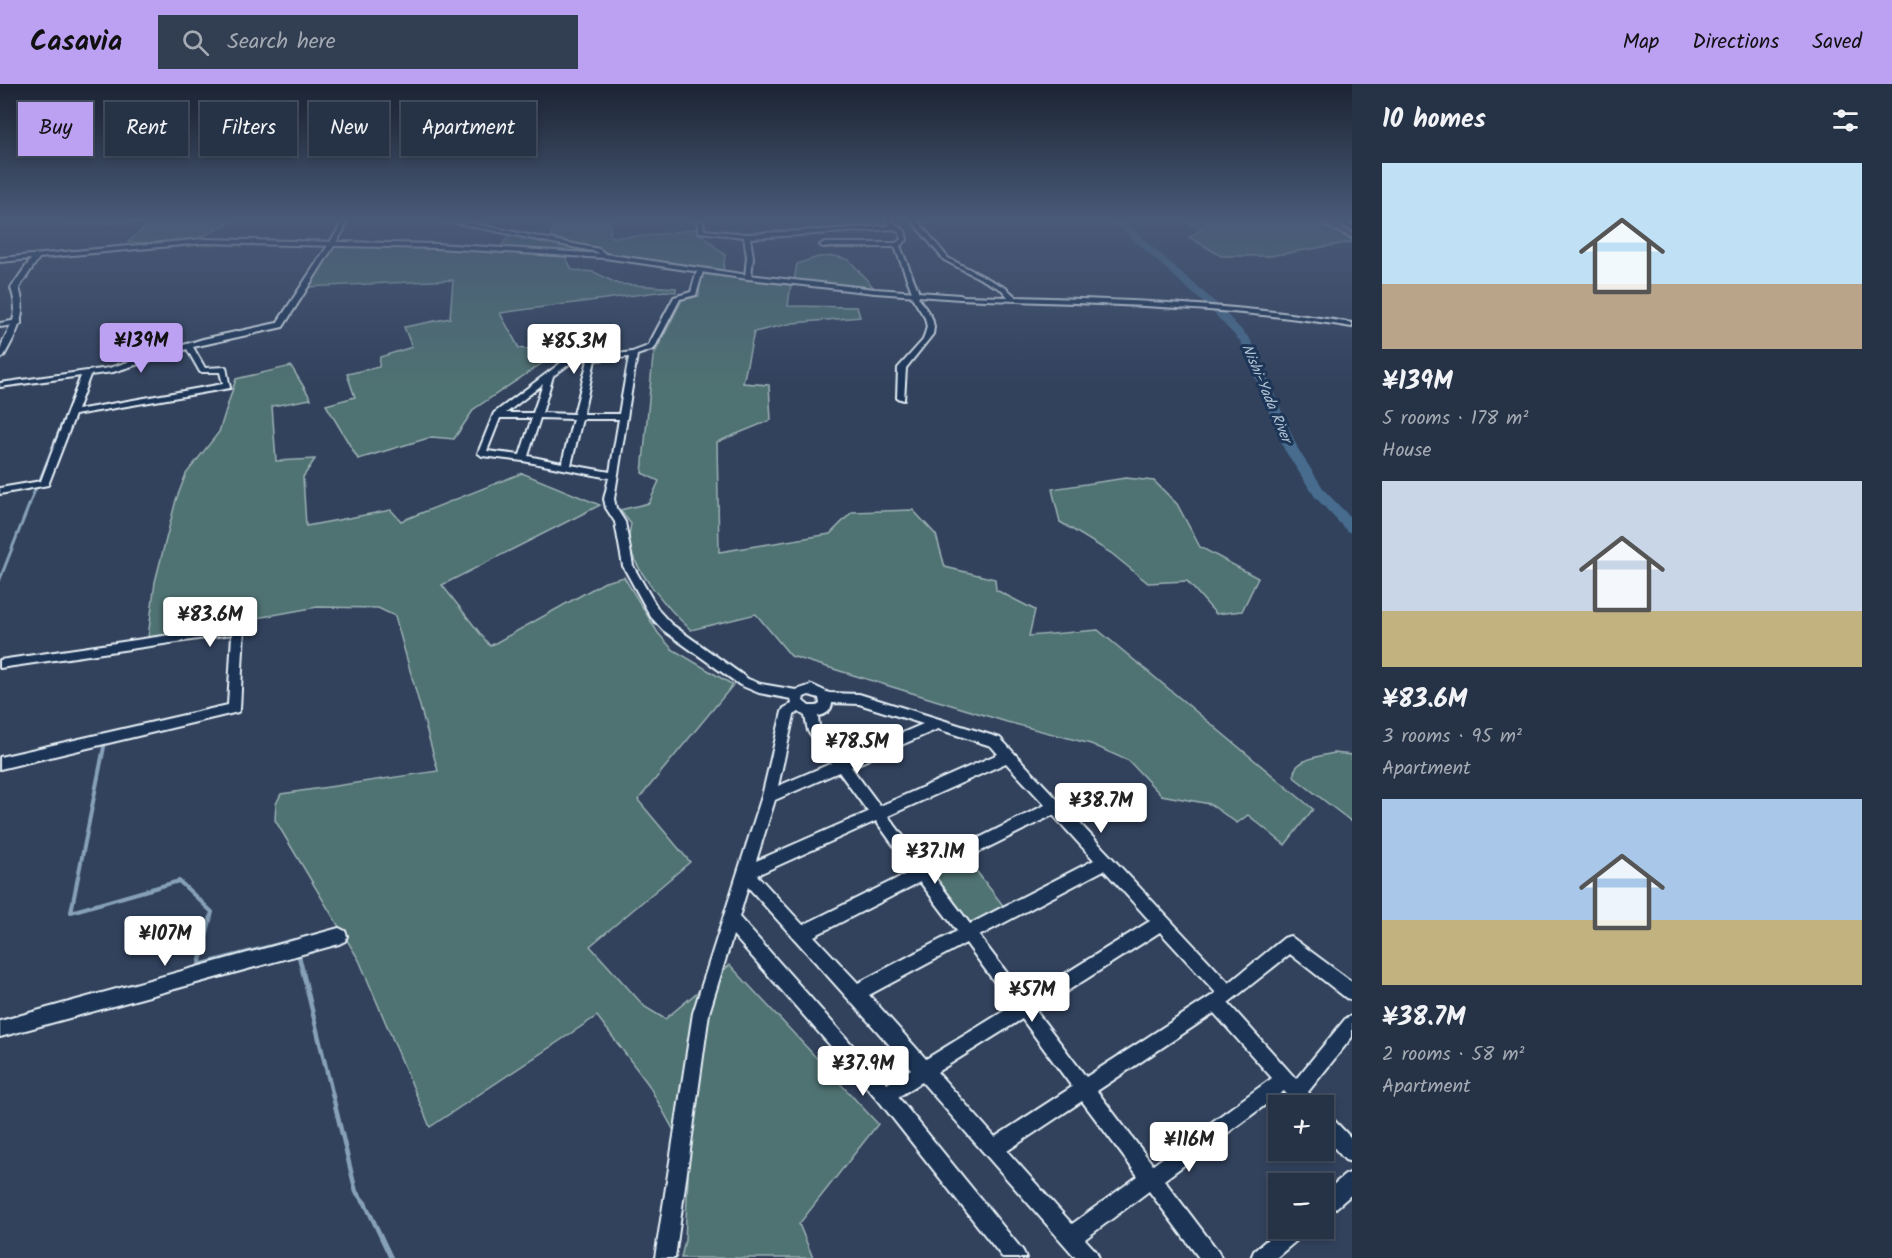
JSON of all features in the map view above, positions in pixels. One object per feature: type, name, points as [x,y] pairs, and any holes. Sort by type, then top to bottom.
[{"type":"street","points":[[0,356],[18,322],[21,305],[15,288],[22,276]]},
{"type":"street","points":[[0,385],[110,370],[189,346],[280,325],[312,276]]},
{"type":"street","points":[[614,476],[523,458],[482,453],[497,415],[573,358],[633,354],[651,347],[677,297],[694,294],[699,276]]},
{"type":"street","points":[[738,276],[915,295],[1224,309],[1352,325]]},
{"type":"street","points":[[900,398],[902,368],[926,344],[930,334],[930,317],[915,295],[908,276]]},
{"type":"street","points":[[978,276],[1004,289],[1015,300]]},
{"type":"street","points":[[0,325],[18,322]]},
{"type":"street","points":[[72,413],[227,386],[223,369],[203,370],[189,346]]},
{"type":"street","points":[[633,354],[609,504],[620,522],[628,566],[655,614],[667,627],[744,682],[803,704],[824,709],[826,698]]},
{"type":"street","points":[[566,466],[592,358]]},
{"type":"street","points":[[0,491],[45,483],[86,374]]},
{"type":"street","points":[[523,458],[550,375]]},
{"type":"street","points":[[497,415],[623,417]]},
{"type":"street","points":[[0,664],[238,629],[234,709],[0,763]]},
{"type":"street","points":[[666,1258],[701,1014],[769,796],[788,712],[803,704],[810,689],[826,698],[859,699],[995,742],[1161,923],[1297,1092]]},
{"type":"street","points":[[803,704],[813,727],[1211,1258]]},
{"type":"street","points":[[769,796],[934,724]]},
{"type":"street","points":[[745,873],[1008,756]]},
{"type":"street","points":[[801,934],[1054,807]]},
{"type":"street","points":[[856,993],[1104,862]]},
{"type":"street","points":[[745,873],[856,993],[1089,1258]]},
{"type":"street","points":[[730,919],[885,1095],[1016,1258]]},
{"type":"street","points":[[885,1095],[1161,923]]},
{"type":"street","points":[[0,1029],[339,936]]},
{"type":"street","points":[[993,1149],[1222,998],[1290,944],[1352,992]]},
{"type":"street","points":[[1071,1237],[1151,1178],[1297,1092],[1352,1024]]},
{"type":"street","points":[[1334,1133],[1352,1153]]},
{"type":"street","points":[[1334,1197],[1352,1182]]},
{"type":"street","points":[[1261,1258],[1283,1239]]},
{"type":"green space","points":[[314,276],[602,276],[618,284],[676,288],[676,292],[665,291],[500,313],[519,348],[556,354],[474,409],[454,439],[432,437],[358,459],[326,405],[355,397],[347,374],[379,367],[380,357],[412,347],[404,327],[450,318],[453,280],[307,287]]},
{"type":"green space","points":[[701,276],[791,284],[788,306],[857,307],[860,317],[793,323],[754,332],[743,383],[769,385],[771,420],[717,442],[719,552],[830,534],[852,512],[913,510],[936,535],[945,567],[995,579],[996,590],[1035,610],[1029,636],[1098,630],[1313,809],[1285,845],[1248,815],[1237,823],[1210,804],[1161,795],[1129,761],[1091,744],[1007,722],[791,656],[756,614],[691,630],[663,602],[645,578],[632,554],[629,543],[631,524],[620,510],[649,503],[659,481],[642,473],[653,357],[682,300],[699,296]]},
{"type":"green space","points":[[795,276],[863,276],[874,288],[794,280]]},
{"type":"green space","points":[[291,366],[311,399],[272,406],[276,461],[315,459],[303,477],[306,526],[391,510],[401,521],[522,473],[600,505],[442,585],[490,646],[605,582],[624,577],[658,633],[672,649],[733,685],[638,800],[690,862],[590,946],[645,1007],[665,1019],[730,965],[878,1124],[799,1224],[813,1258],[681,1258],[685,1240],[689,1158],[648,1084],[597,1016],[430,1127],[359,960],[275,820],[276,804],[281,794],[438,771],[395,616],[378,608],[317,607],[148,638],[155,582],[176,500],[186,474],[219,432],[236,379]]},
{"type":"green space","points":[[1126,478],[1154,481],[1177,504],[1200,547],[1258,578],[1242,611],[1216,614],[1187,581],[1148,583],[1111,553],[1060,522],[1052,489]]},
{"type":"green space","points":[[1334,753],[1352,755],[1352,822],[1295,778],[1296,767],[1301,763]]},
{"type":"green space","points":[[967,859],[1005,908],[971,925],[934,875]]},
{"type":"waterway","name":"Nishi-Yada River","points":[[1179,276],[1212,305],[1246,341],[1291,449],[1320,494],[1352,528]]},
{"type":"waterway","points":[[35,491],[80,376]]},
{"type":"waterway","points":[[0,579],[35,490]]},
{"type":"waterway","points":[[105,742],[71,912],[179,881],[212,912],[206,937]]},
{"type":"waterway","points":[[206,935],[199,965],[295,940],[296,943]]},
{"type":"waterway","points":[[298,952],[356,1192],[365,1203],[391,1258]]}]
